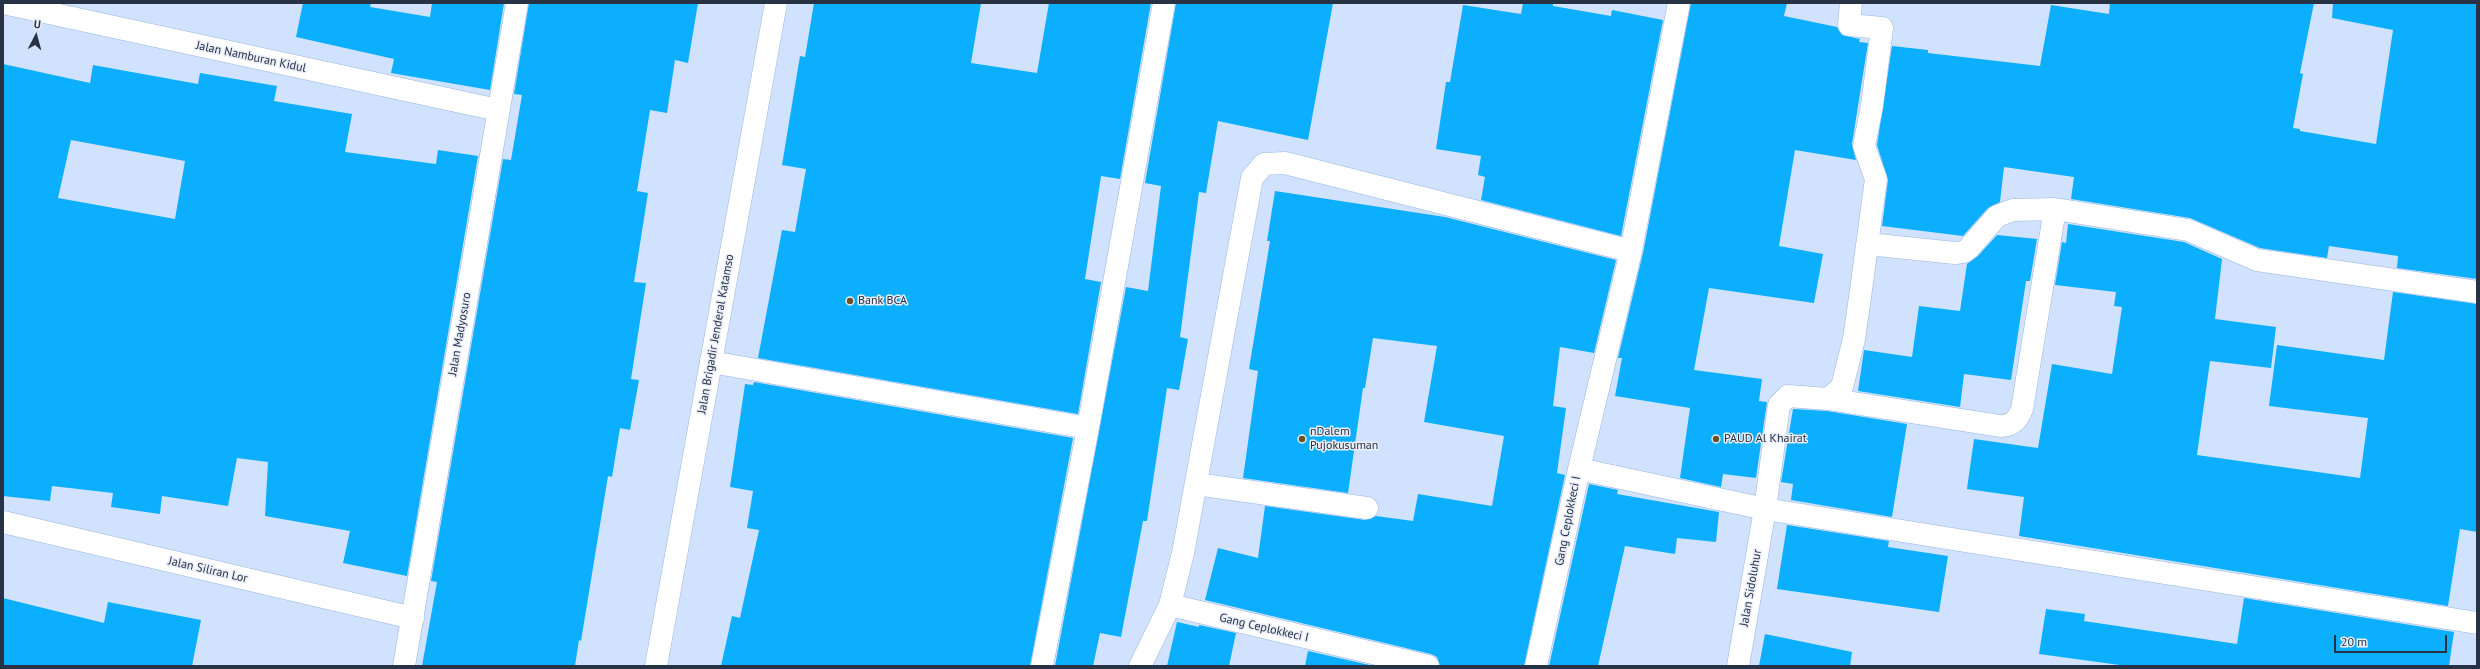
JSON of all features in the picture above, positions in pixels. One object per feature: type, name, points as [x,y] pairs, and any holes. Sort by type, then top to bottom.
[{"type":"street","name":"Jalan Namburan Kidul","points":[[3,3],[498,110]]},
{"type":"street","name":"Jalan Madyosuro","points":[[404,666],[517,3]]},
{"type":"street","name":"Jalan Brigadir Jenderal Katamso","points":[[656,666],[776,3]]},
{"type":"street","points":[[1042,666],[1088,428],[1164,3]]},
{"type":"street","points":[[1579,469],[1631,251],[1679,3]]},
{"type":"street","points":[[1828,400],[1842,387],[1854,340],[1876,179],[1864,146],[1872,106],[1882,28],[1849,25],[1851,3]]},
{"type":"street","points":[[1140,666],[1170,605],[1184,553],[1252,178],[1264,164],[1285,163],[1631,251]]},
{"type":"street","points":[[1868,244],[1955,253],[1964,252],[1976,241],[1989,223],[1997,216],[2013,210],[2056,209],[2188,230],[2209,237],[2257,260],[2477,292]]},
{"type":"street","points":[[1828,400],[2000,426],[2008,426],[2015,422],[2022,409],[2056,209]]},
{"type":"street","points":[[711,362],[1088,428]]},
{"type":"street","name":"Jalan Sidoluhur","points":[[1738,666],[1765,509],[1779,405],[1788,396],[1828,400]]},
{"type":"street","name":"Gang Ceplokkeci I","points":[[1536,666],[1579,469],[1765,509],[2477,623]]},
{"type":"street","points":[[1196,484],[1367,508]]},
{"type":"street","name":"Jalan Siliran Lor","points":[[3,522],[413,618]]},
{"type":"street","name":"Gang Ceplokkeci I","points":[[1170,605],[1428,666]]},
{"type":"building","points":[[303,3],[371,3],[370,7],[430,17],[432,3],[504,3],[490,90],[391,73],[394,59],[296,37]]},
{"type":"building","points":[[529,3],[698,3],[688,63],[675,60],[667,113],[650,110],[637,191],[648,193],[634,282],[646,283],[631,379],[639,380],[630,430],[620,428],[612,477],[608,476],[581,641],[579,640],[575,666],[422,666],[437,582],[431,581],[503,159],[511,160],[522,95],[514,94]]},
{"type":"building","points":[[814,3],[981,3],[971,63],[1037,73],[1049,3],[1151,3],[1120,179],[1101,176],[1085,279],[1101,282],[1078,414],[758,358],[782,230],[795,232],[806,169],[782,165],[800,56],[805,57]]},
{"type":"building","points":[[1176,3],[1333,3],[1308,140],[1218,121],[1206,193],[1199,192],[1180,337],[1188,339],[1179,390],[1167,388],[1147,521],[1143,521],[1121,637],[1100,633],[1093,666],[1055,666],[1126,287],[1148,291],[1161,186],[1145,183]]},
{"type":"building","points":[[1523,3],[1553,3],[1553,6],[1611,16],[1612,10],[1663,20],[1621,236],[1481,200],[1485,177],[1478,175],[1481,156],[1436,149],[1446,82],[1450,82],[1463,5],[1521,14]]},
{"type":"building","points":[[1691,3],[1787,3],[1784,16],[1837,27],[1842,35],[1860,39],[1859,42],[1868,43],[1852,144],[1856,160],[1795,150],[1779,246],[1823,254],[1814,303],[1709,288],[1694,370],[1762,379],[1759,401],[1767,402],[1756,478],[1723,474],[1721,487],[1680,478],[1690,408],[1615,396],[1622,358],[1618,358],[1643,253]]},
{"type":"building","points":[[2110,3],[2314,3],[2300,73],[2303,74],[2293,128],[2300,129],[2300,131],[2376,144],[2393,30],[2332,18],[2333,3],[2477,3],[2477,279],[2397,268],[2398,256],[2329,246],[2327,258],[2260,248],[2190,218],[2071,199],[2074,177],[2004,167],[2000,202],[1988,208],[1963,236],[1882,226],[1888,180],[1877,145],[1892,46],[1928,50],[1928,53],[2040,66],[2051,5],[2109,14]]},
{"type":"building","points":[[3,64],[90,83],[93,65],[198,84],[200,73],[277,86],[274,101],[352,114],[345,152],[436,164],[438,150],[478,156],[407,576],[343,563],[350,531],[265,516],[268,462],[237,458],[228,506],[162,496],[160,514],[111,507],[113,493],[52,486],[50,501],[3,496]],"holes":[[[71,140],[185,161],[175,219],[58,198]]]},
{"type":"building","points":[[1275,191],[1445,217],[1616,260],[1594,353],[1560,347],[1553,406],[1566,408],[1557,473],[1565,475],[1524,666],[1440,666],[1437,657],[1431,654],[1205,600],[1218,548],[1258,558],[1265,506],[1365,520],[1376,516],[1413,521],[1418,494],[1492,506],[1504,436],[1424,422],[1437,346],[1373,338],[1365,388],[1363,388],[1348,493],[1243,478],[1258,371],[1249,369],[1270,241],[1267,241]]},
{"type":"building","points":[[2068,224],[2184,242],[2222,259],[2215,319],[2276,327],[2271,368],[2210,361],[2197,455],[2360,478],[2368,418],[2269,406],[2277,345],[2384,360],[2393,292],[2477,304],[2477,532],[2460,529],[2448,606],[2019,536],[2024,497],[1967,489],[1974,439],[2038,448],[2052,364],[2112,374],[2122,307],[2114,306],[2116,292],[2055,285],[2062,242],[2066,243]]},
{"type":"building","points":[[1997,235],[2037,239],[2030,281],[2026,281],[2011,380],[1964,374],[1960,407],[1858,391],[1864,350],[1912,357],[1919,306],[1960,311],[1967,264],[1978,256]]},
{"type":"building","points":[[754,382],[1073,438],[1030,666],[721,666],[732,616],[740,618],[759,530],[747,528],[753,491],[730,487],[745,384],[753,385]]},
{"type":"building","points":[[1793,409],[1827,411],[1907,424],[1892,517],[1791,500],[1793,484],[1781,482]]},
{"type":"building","points":[[1589,484],[1618,490],[1617,494],[1719,512],[1716,542],[1677,538],[1675,554],[1625,546],[1598,666],[1549,666]]},
{"type":"building","points":[[1787,525],[1889,541],[1888,547],[1948,556],[1939,612],[1777,589]]},
{"type":"building","points":[[3,598],[104,623],[108,602],[201,620],[192,666],[3,666]]},
{"type":"building","points":[[2244,598],[2454,632],[2449,666],[2127,666],[2039,654],[2046,609],[2085,614],[2084,621],[2237,644]]},
{"type":"building","points":[[1177,622],[1236,633],[1229,666],[1167,666]]},
{"type":"building","points":[[1765,634],[1852,652],[1850,666],[1759,666]]},
{"type":"building","points":[[1308,651],[1374,666],[1305,666]]},
{"type":"place","name":"Bank BCA","points":[[850,301]]},
{"type":"place","name":"nDalem Pujokusuman","points":[[1302,439]]},
{"type":"place","name":"PAUD Al Khairat","points":[[1716,439]]}]
